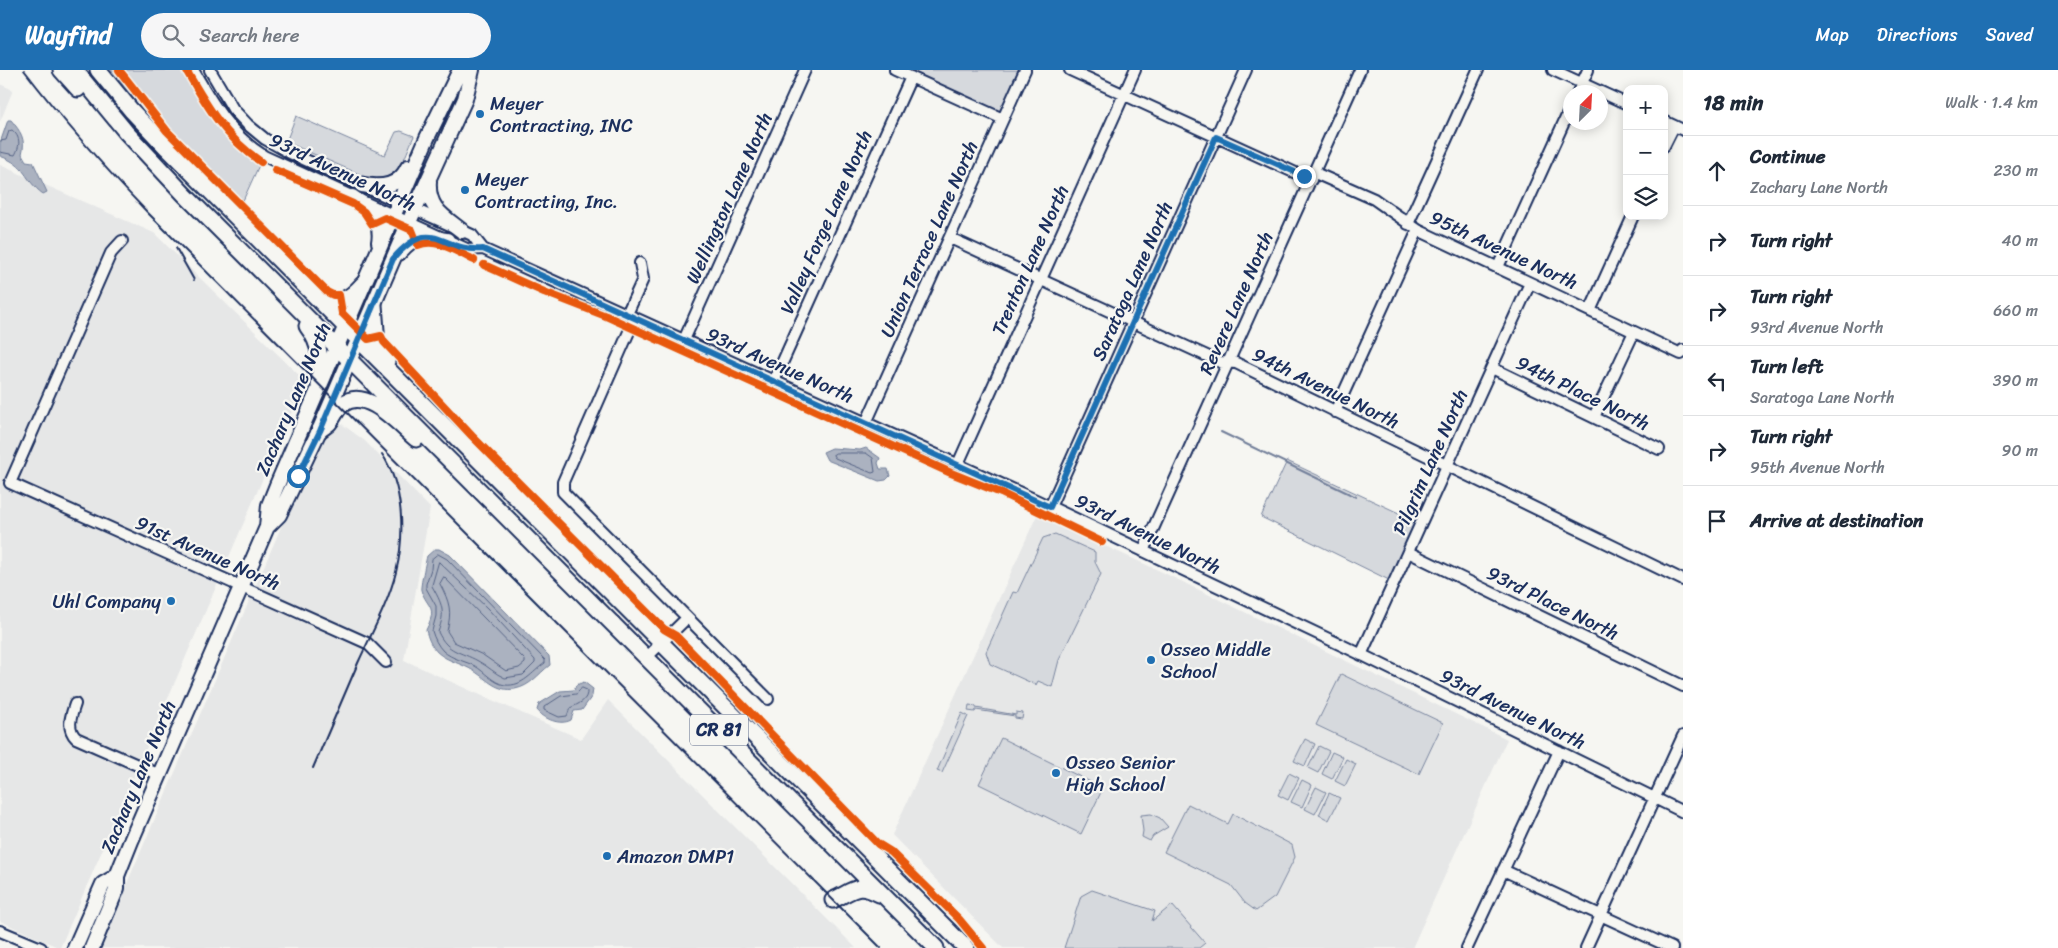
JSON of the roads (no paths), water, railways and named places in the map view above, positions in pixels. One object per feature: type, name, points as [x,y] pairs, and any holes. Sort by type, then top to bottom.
[{"type":"highway","points":[[61,70],[105,120],[140,148]]},
{"type":"highway","name":"CR 81","points":[[75,70],[140,148],[266,277],[936,948]]},
{"type":"highway","name":"CR 81","points":[[98,70],[143,124],[966,948]]},
{"type":"highway","points":[[106,70],[115,82],[120,97]]},
{"type":"highway","points":[[266,277],[316,339],[321,358],[319,386]]},
{"type":"highway","points":[[316,297],[340,301],[353,296],[363,284]]},
{"type":"highway","points":[[374,305],[375,329],[380,350],[387,361],[442,422]]},
{"type":"highway","points":[[320,431],[344,403],[355,399],[364,400],[378,407],[433,454],[480,490]]},
{"type":"highway","points":[[860,871],[837,893],[833,900],[857,888],[872,890],[887,899]]},
{"type":"main road","name":"Zachary Lane North","points":[[92,948],[117,888],[117,876],[267,527],[269,505],[436,117],[460,70]]},
{"type":"main road","name":"Zachary Lane North","points":[[267,527],[279,515],[320,431],[393,259],[465,99],[472,70]]},
{"type":"main road","points":[[362,185],[378,188],[391,185],[399,179],[405,172],[426,127],[436,117]]},
{"type":"main road","points":[[430,176],[429,196],[438,213],[462,231]]},
{"type":"main road","points":[[352,197],[372,212],[378,222],[380,236],[377,253]]},
{"type":"main road","points":[[393,259],[405,246],[415,239],[430,236],[447,240]]},
{"type":"main road","name":"Zachary Lane North","points":[[75,948],[103,884],[117,876]]},
{"type":"street","name":"93rd Avenue North","points":[[192,70],[221,116],[247,144],[280,165],[352,197],[396,209],[412,216],[462,231],[472,236],[483,249],[958,464],[1144,551],[1683,812]]},
{"type":"street","name":"93rd Avenue North","points":[[210,70],[233,109],[265,139],[290,153],[362,185],[396,209]]},
{"type":"street","name":"Wellington Lane North","points":[[684,340],[805,70]]},
{"type":"street","points":[[895,70],[1003,119]]},
{"type":"street","name":"Union Terrace Lane North","points":[[866,423],[1025,70]]},
{"type":"street","name":"95th Avenue North","points":[[1070,70],[1216,137],[1374,199],[1418,230],[1634,332],[1682,352]]},
{"type":"street","name":"Trenton Lane North","points":[[958,464],[1135,70]]},
{"type":"street","name":"Saratoga Lane North","points":[[1050,507],[1246,70]]},
{"type":"street","name":"Revere Lane North","points":[[1144,551],[1360,70]]},
{"type":"street","points":[[1408,224],[1478,70]]},
{"type":"street","points":[[1553,70],[1576,85]]},
{"type":"street","points":[[1581,85],[1588,70]]},
{"type":"street","name":"Valley Forge Lane North","points":[[774,381],[911,77]]},
{"type":"street","points":[[1608,98],[1623,103]]},
{"type":"street","points":[[1498,267],[1563,124]]},
{"type":"street","points":[[1668,138],[1674,126]]},
{"type":"street","name":"93rd Avenue North","points":[[412,216],[447,240],[469,250],[483,249]]},
{"type":"street","points":[[1590,311],[1631,220]]},
{"type":"street","points":[[1335,412],[1418,230]]},
{"type":"street","name":"94th Avenue North","points":[[950,238],[1220,362],[1236,364],[1683,580]]},
{"type":"street","name":"91st Avenue North","points":[[122,242],[111,253],[10,483],[367,643],[386,662]]},
{"type":"street","points":[[640,263],[643,279],[631,316],[566,475],[562,492],[768,699]]},
{"type":"street","name":"Pilgrim Lane North","points":[[1361,655],[1530,282]]},
{"type":"street","points":[[1594,417],[1634,332]]},
{"type":"street","name":"94th Place North","points":[[1492,368],[1659,449]]},
{"type":"street","name":"93rd Place North","points":[[1408,552],[1683,686]]},
{"type":"street","points":[[646,658],[687,618]]},
{"type":"street","points":[[75,704],[69,724],[76,738],[160,775]]},
{"type":"street","points":[[1586,948],[1683,736]]},
{"type":"street","points":[[1468,948],[1558,751]]},
{"type":"street","points":[[860,871],[876,858]]},
{"type":"street","points":[[1503,870],[1672,948]]},
{"type":"street","points":[[0,931],[40,948]]},
{"type":"water","points":[[8,120],[11,120],[20,132],[23,140],[22,154],[26,161],[33,162],[47,192],[43,194],[21,168],[0,156],[0,143]]},
{"type":"water","points":[[832,448],[860,450],[866,448],[880,458],[878,463],[880,469],[888,469],[890,476],[886,480],[879,481],[827,460],[823,452]]},
{"type":"water","points":[[435,549],[450,555],[549,656],[550,665],[530,682],[515,689],[503,689],[474,671],[444,657],[433,648],[426,630],[432,612],[421,588],[427,556]]},
{"type":"water","points":[[584,682],[593,689],[592,696],[582,710],[574,711],[571,720],[567,722],[552,721],[537,710],[539,704],[560,691],[574,690],[576,685]]},
{"type":"waterway","points":[[1221,432],[1356,497]]},
{"type":"railway","points":[[24,70],[84,143],[148,213],[881,948]]},
{"type":"railway","points":[[176,248],[194,280]]},
{"type":"railway","points":[[313,768],[384,607],[396,572],[401,543],[401,512],[395,481],[382,454]]},
{"type":"place","name":"Meyer Contracting, INC","points":[[480,114]]},
{"type":"place","name":"Meyer Contracting, Inc.","points":[[465,190]]},
{"type":"place","name":"Uhl Company","points":[[171,601]]},
{"type":"place","name":"Osseo Middle School","points":[[1151,660]]},
{"type":"place","name":"Osseo Senior High School","points":[[1056,773]]},
{"type":"place","name":"Amazon DMP1","points":[[607,856]]}]
